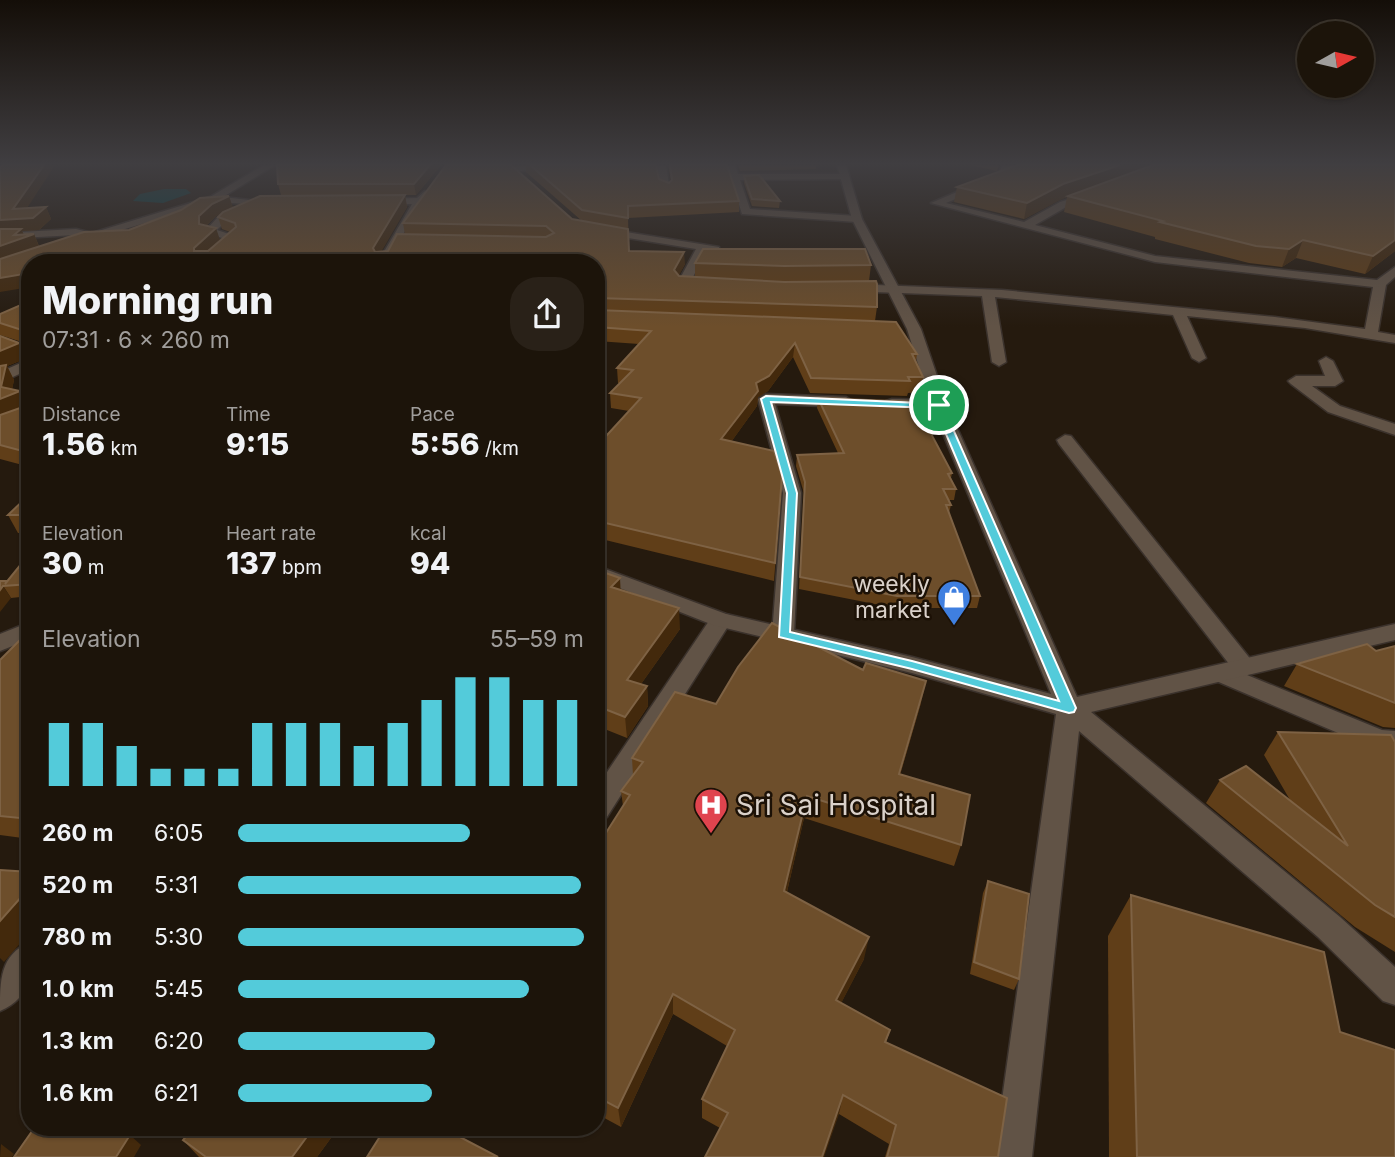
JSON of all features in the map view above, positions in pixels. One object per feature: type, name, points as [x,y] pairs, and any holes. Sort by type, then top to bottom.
[{"type":"street","points":[[65,245],[89,235],[153,219]]},
{"type":"street","points":[[214,254],[233,237],[209,232],[223,219]]},
{"type":"street","points":[[389,254],[400,241],[411,219]]},
{"type":"street","points":[[858,219],[869,252],[891,287],[1069,708],[1013,1157]]},
{"type":"street","points":[[998,219],[1155,259],[1380,284]]},
{"type":"street","points":[[1025,226],[1037,219]]},
{"type":"street","points":[[593,229],[702,248],[730,249]]},
{"type":"street","points":[[0,236],[76,232],[89,235]]},
{"type":"street","points":[[702,248],[683,284],[721,286]]},
{"type":"street","points":[[1371,334],[1380,284],[1395,271]]},
{"type":"street","points":[[837,288],[891,287],[1178,311],[1344,328],[1395,339]]},
{"type":"street","points":[[988,294],[999,362]]},
{"type":"street","points":[[1178,311],[1199,358]]},
{"type":"street","points":[[0,341],[21,349]]},
{"type":"street","points":[[1326,362],[1335,381],[1296,381],[1334,409],[1395,430]]},
{"type":"street","points":[[0,378],[21,368]]},
{"type":"street","points":[[783,635],[792,493],[766,399],[939,405]]},
{"type":"street","points":[[1065,440],[1233,671],[1387,741],[1395,767]]},
{"type":"street","points":[[605,575],[721,620],[912,665],[1069,708],[1329,927],[1395,989]]},
{"type":"street","points":[[605,797],[721,620]]},
{"type":"street","points":[[1069,708],[1395,632]]},
{"type":"street","points":[[0,643],[21,635]]},
{"type":"street","points":[[0,994],[21,968]]},
{"type":"building","points":[[158,219],[199,219],[199,224],[216,228],[194,251],[208,251],[236,227],[235,223],[224,219],[391,219],[373,248],[375,252],[388,251],[397,234],[546,237],[554,233],[546,226],[403,223],[406,219],[572,219],[628,229],[629,251],[684,252],[674,270],[679,276],[784,282],[876,281],[877,307],[605,298],[605,254],[21,254],[21,274],[0,278],[0,259],[84,232],[129,230]]},
{"type":"building","points":[[1155,219],[1395,219],[1395,240],[1373,256],[1303,240],[1289,249],[1256,246],[1160,222],[1163,221]]},
{"type":"building","points":[[0,229],[21,229],[14,235],[34,234],[0,246]]},
{"type":"building","points":[[703,249],[865,249],[871,265],[695,263]]},
{"type":"building","points":[[21,305],[21,330],[0,323],[0,314]]},
{"type":"building","points":[[605,310],[896,322],[917,354],[912,354],[923,377],[908,377],[910,381],[811,378],[795,343],[769,376],[756,383],[758,391],[721,439],[774,451],[782,476],[775,563],[605,523],[605,437],[641,398],[610,393],[633,370],[617,368],[651,331],[605,328]]},
{"type":"building","points":[[0,336],[19,343],[0,351]]},
{"type":"building","points":[[6,365],[1,387],[20,391],[0,399],[0,366]]},
{"type":"building","points":[[818,398],[918,402],[933,428],[928,428],[952,473],[948,474],[956,489],[943,489],[951,505],[946,505],[980,596],[897,596],[800,577],[805,482],[797,455],[844,453]]},
{"type":"building","points":[[21,408],[21,451],[0,445],[0,415]]},
{"type":"building","points":[[21,503],[21,515],[8,515]]},
{"type":"building","points":[[21,564],[21,585],[3,586],[0,590],[0,581],[7,581],[5,584]]},
{"type":"building","points":[[605,573],[620,578],[611,587],[679,608],[627,680],[647,686],[625,717],[605,709]]},
{"type":"building","points":[[772,623],[863,670],[866,663],[926,681],[899,774],[970,795],[961,845],[807,796],[784,891],[869,937],[836,1000],[890,1030],[885,1042],[1007,1098],[998,1157],[887,1157],[896,1125],[843,1095],[822,1157],[705,1157],[728,1113],[702,1099],[735,1030],[673,994],[618,1108],[605,1101],[605,834],[630,795],[621,791],[643,762],[632,758],[675,692],[716,704],[738,667]]},
{"type":"building","points":[[21,639],[21,818],[0,816],[0,660]]},
{"type":"building","points":[[1367,644],[1376,651],[1395,646],[1395,703],[1297,664]]},
{"type":"building","points":[[1278,732],[1391,735],[1395,742],[1395,917],[1375,905],[1220,780],[1246,766],[1348,846]]},
{"type":"building","points":[[0,870],[21,871],[21,897],[0,921]]},
{"type":"building","points":[[988,881],[1029,894],[1019,979],[974,962]]},
{"type":"building","points":[[1131,895],[1324,952],[1340,1032],[1395,1050],[1395,1157],[1137,1157]]},
{"type":"building","points":[[29,1136],[129,1136],[116,1157],[14,1157]]},
{"type":"building","points":[[186,1136],[307,1136],[292,1157],[206,1157],[183,1140]]},
{"type":"building","points":[[380,1136],[458,1136],[498,1157],[367,1157]]},
{"type":"place","name":"weekly market","points":[[954,627]]},
{"type":"place","name":"Sri Sai Hospital","points":[[711,835]]},
{"type":"route","points":[[766,399],[939,405],[1069,708],[912,665],[783,635],[792,493],[766,399]]}]
